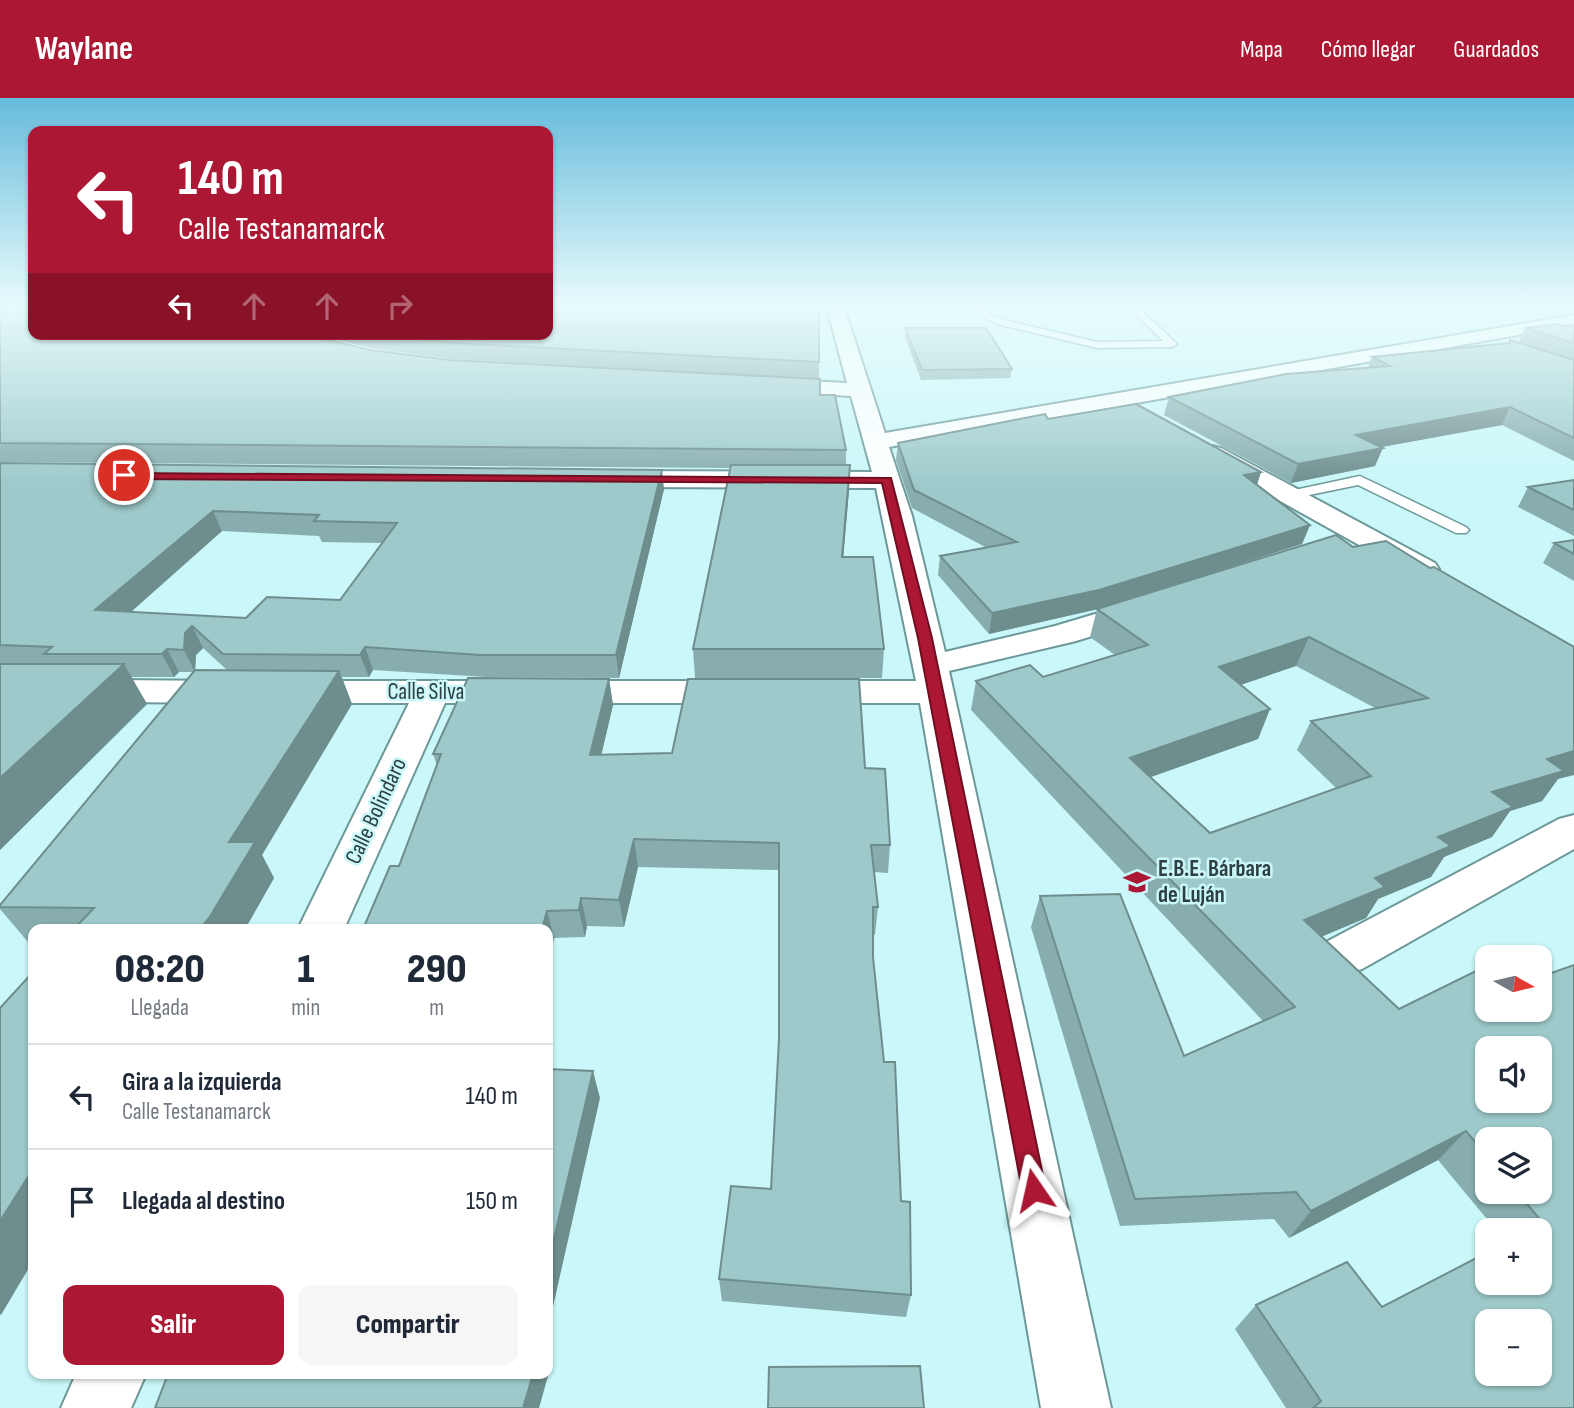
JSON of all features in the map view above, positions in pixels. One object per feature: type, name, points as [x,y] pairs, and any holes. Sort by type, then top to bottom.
[{"type":"street","points":[[852,365],[898,516],[933,678],[1076,1408]]},
{"type":"street","points":[[581,479],[881,461],[1115,400],[1313,365]]},
{"type":"street","points":[[749,384],[860,390]]},
{"type":"street","points":[[1115,400],[1150,419]]},
{"type":"street","points":[[1185,438],[1445,580]]},
{"type":"street","points":[[1324,549],[1363,535]]},
{"type":"street","name":"Calle Silva","points":[[0,690],[432,692],[933,678],[1169,601]]},
{"type":"street","name":"Calle Bolindaro","points":[[323,924],[432,692]]},
{"type":"street","points":[[1345,955],[1574,830]]},
{"type":"street","points":[[96,1408],[110,1379]]},
{"type":"lane","points":[[1290,495],[1360,480],[1461,530]]},
{"type":"building","points":[[0,365],[550,365],[820,379],[820,395],[835,395],[846,450],[0,443]]},
{"type":"building","points":[[920,365],[1010,365],[1012,369],[922,370]]},
{"type":"building","points":[[1574,365],[1574,438],[1510,407],[1356,435],[1383,448],[1298,464],[1169,397],[1286,374],[1390,366]]},
{"type":"building","points":[[1136,404],[1261,472],[1244,475],[1310,525],[1099,590],[992,613],[940,556],[1017,542],[914,490],[898,443],[1045,414],[1048,419]]},
{"type":"building","points":[[0,463],[662,470],[616,655],[480,655],[365,647],[360,655],[223,654],[192,626],[185,633],[184,650],[167,649],[162,654],[44,654],[52,647],[0,645]],"holes":[[[213,511],[319,515],[314,521],[397,523],[340,600],[267,597],[246,618],[95,610]]]},
{"type":"building","points":[[731,465],[850,465],[842,557],[873,557],[884,649],[693,649]]},
{"type":"building","points":[[1574,480],[1574,510],[1528,487]]},
{"type":"building","points":[[1336,535],[1353,547],[1386,541],[1574,647],[1574,751],[1547,759],[1564,771],[1492,792],[1513,807],[1438,837],[1451,846],[1375,878],[1385,887],[1304,920],[1399,1009],[1475,971],[1475,1022],[1552,1022],[1552,973],[1574,965],[1574,1408],[1313,1408],[1321,1401],[1256,1305],[1347,1262],[1382,1307],[1475,1259],[1475,1295],[1552,1295],[1552,1218],[1539,1218],[1527,1204],[1552,1204],[1552,1127],[1475,1127],[1475,1142],[1466,1131],[1311,1211],[1296,1192],[1135,1199],[1040,896],[1120,894],[1184,1056],[1295,1007],[976,681],[1030,665],[1043,677],[1148,645],[1097,609]],"holes":[[[1309,637],[1428,698],[1311,721],[1371,776],[1210,833],[1130,758],[1270,709],[1219,667]]]},
{"type":"building","points":[[1574,540],[1574,554],[1554,543]]},
{"type":"building","points":[[0,664],[124,664],[0,778]]},
{"type":"building","points":[[195,670],[339,671],[229,842],[255,842],[204,924],[79,924],[94,908],[0,905]]},
{"type":"building","points":[[468,678],[609,679],[590,755],[672,753],[688,679],[859,679],[865,768],[885,769],[890,845],[871,845],[878,907],[873,907],[873,957],[884,1062],[895,1062],[901,1201],[910,1202],[911,1295],[719,1279],[731,1186],[771,1189],[779,1039],[779,843],[634,839],[619,900],[581,898],[579,910],[547,911],[543,924],[365,924],[390,866],[399,866],[441,754],[433,754]]},
{"type":"building","points":[[28,977],[28,1177],[0,1221],[0,1008]]},
{"type":"building","points":[[553,1069],[593,1071],[553,1243]]},
{"type":"building","points":[[920,1366],[924,1408],[768,1408],[769,1367]]},
{"type":"building","points":[[166,1379],[532,1379],[523,1408],[155,1408]]},
{"type":"place","name":"E.B.E. Bárbara de Luján","points":[[1137,882]]},
{"type":"route","points":[[124,475],[887,480],[898,516],[925,638],[1034,1190]]}]
